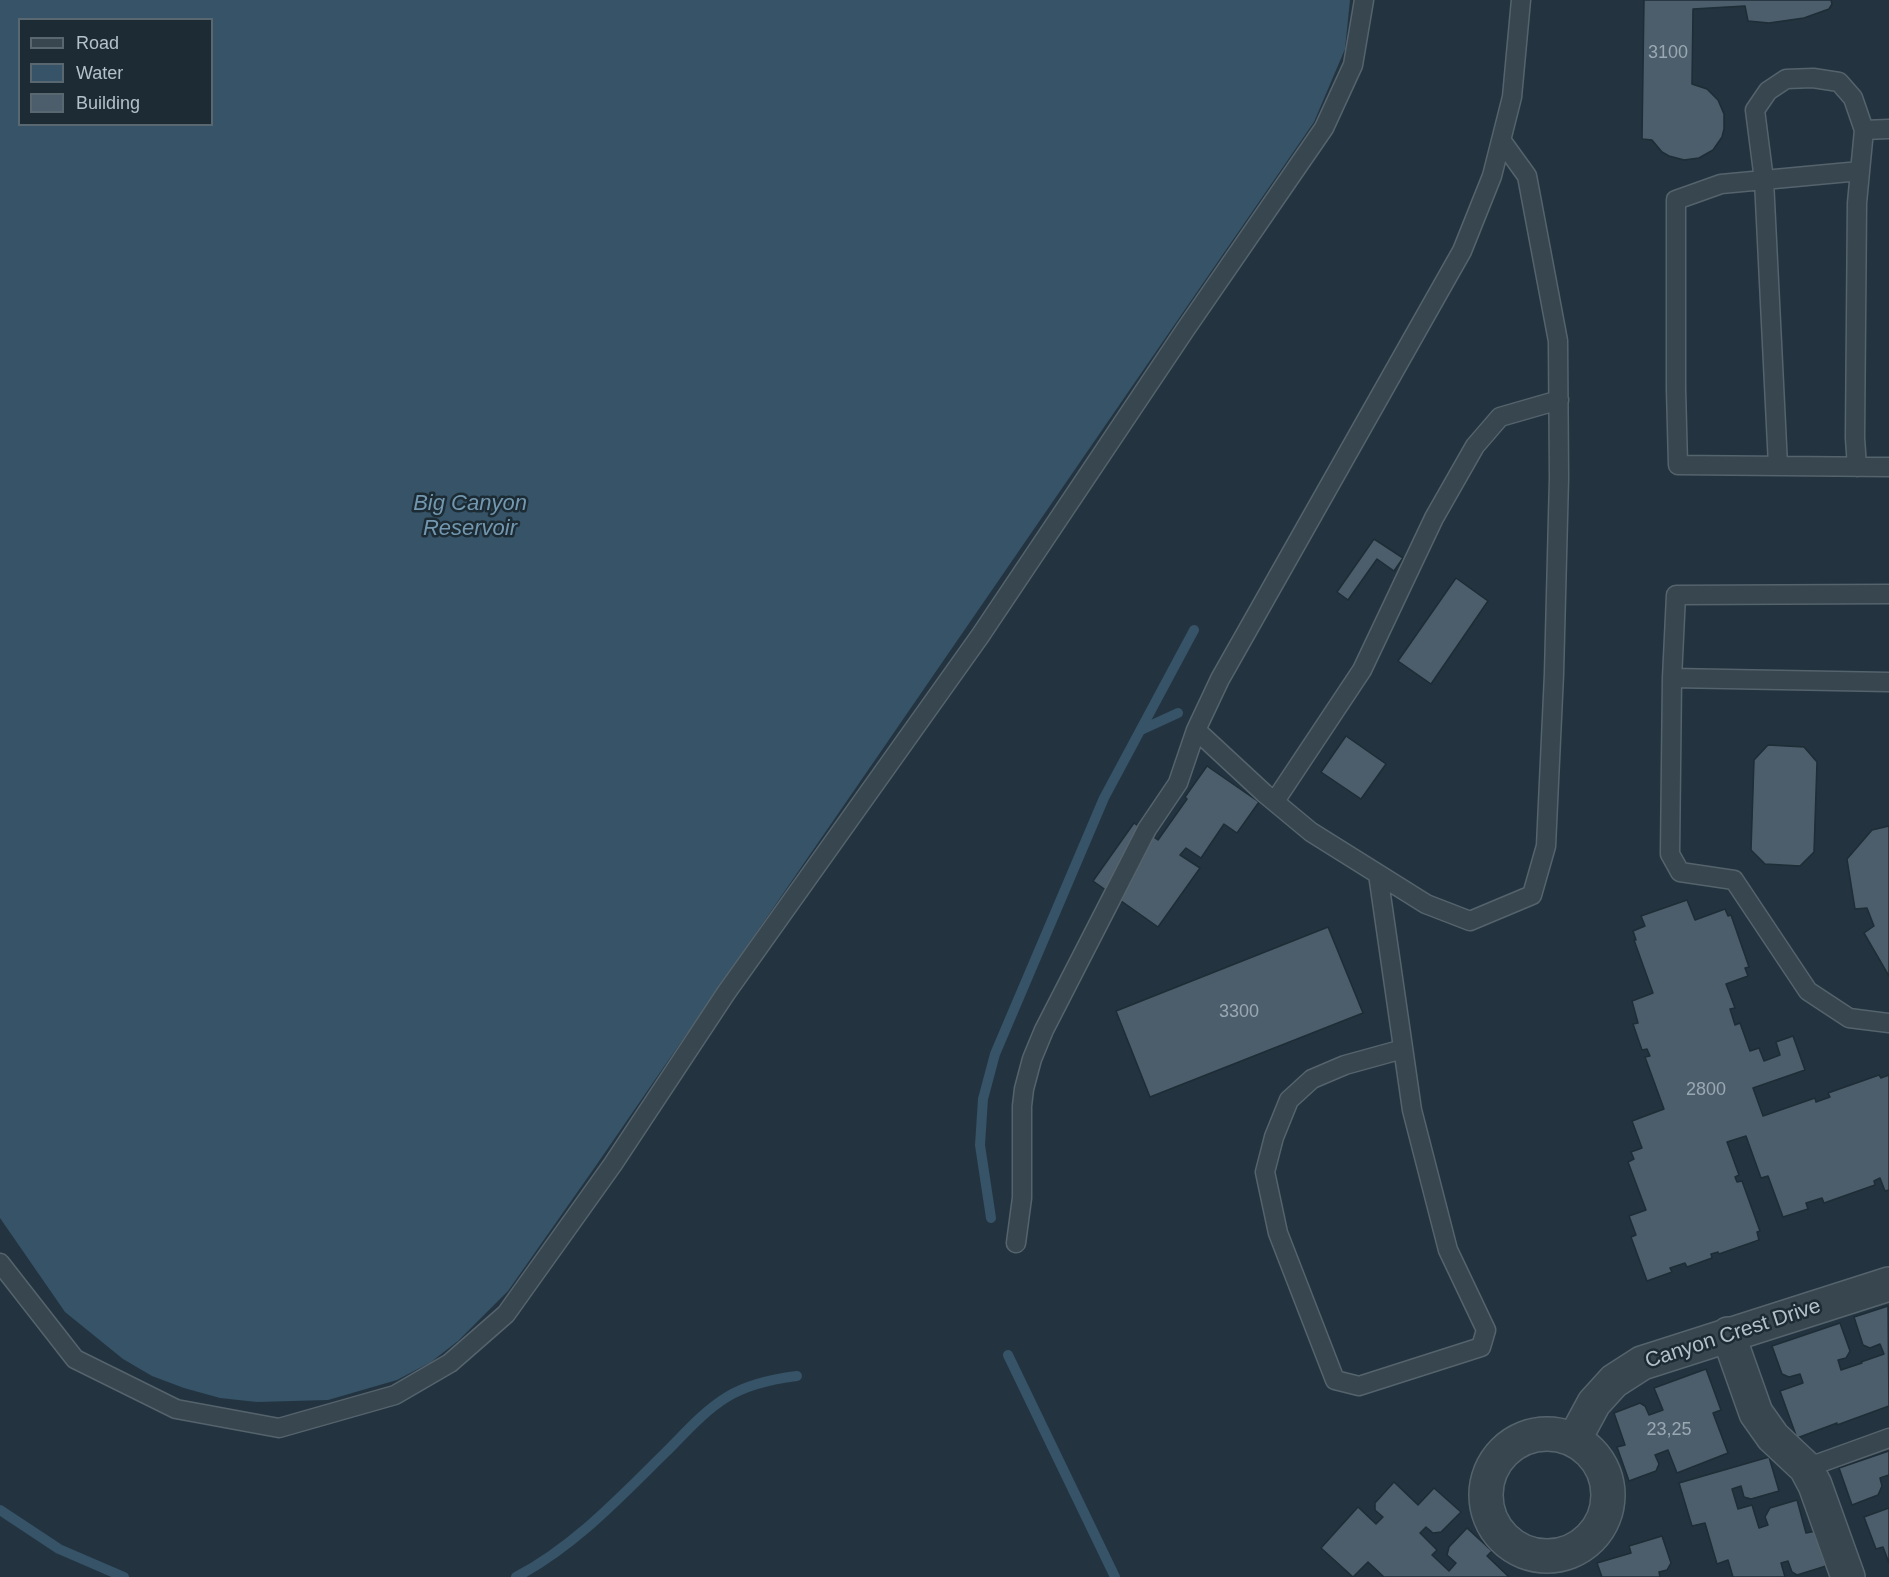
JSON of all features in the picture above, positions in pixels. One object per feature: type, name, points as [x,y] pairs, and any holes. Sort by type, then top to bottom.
[{"type":"street","name":"Canyon Crest Drive","points":[[1574,1440],[1594,1403],[1614,1381],[1642,1362],[1889,1284]]},
{"type":"street","points":[[1728,1334],[1756,1413],[1773,1437],[1806,1468],[1815,1485],[1848,1577]]},
{"type":"lane","points":[[0,1263],[75,1359],[176,1409],[279,1428],[395,1395],[450,1363],[506,1314],[613,1164],[726,993],[980,636],[1185,330],[1324,128],[1353,65],[1364,0]]},
{"type":"lane","points":[[1016,1243],[1022,1198],[1022,1106],[1032,1059],[1044,1030],[1147,829],[1178,783],[1196,730],[1220,679],[1462,251],[1492,176],[1512,97],[1521,0]]},
{"type":"lane","points":[[1778,466],[1764,180],[1755,110],[1768,91],[1786,79],[1813,78],[1839,82],[1853,98],[1864,130],[1857,215],[1855,438],[1857,467]]},
{"type":"lane","points":[[1864,130],[1889,129]]},
{"type":"lane","points":[[1196,730],[1311,832],[1426,904],[1470,921],[1532,895],[1546,846],[1558,536],[1558,341],[1527,176],[1501,140]]},
{"type":"lane","points":[[1860,171],[1722,184],[1676,200],[1678,465],[1889,467]]},
{"type":"lane","points":[[1275,801],[1362,670],[1434,518],[1475,446],[1500,417],[1559,400]]},
{"type":"lane","points":[[1889,594],[1676,595],[1672,678],[1670,854],[1680,872],[1734,880],[1808,991],[1849,1018],[1889,1023]]},
{"type":"lane","points":[[1672,678],[1889,682]]},
{"type":"lane","points":[[1378,874],[1412,1110],[1448,1250],[1486,1330],[1481,1347],[1359,1386],[1335,1380],[1278,1233],[1265,1172],[1274,1137],[1289,1100],[1312,1079],[1345,1065],[1403,1049]]},
{"type":"lane","points":[[1806,1468],[1889,1438]]},
{"type":"water","name":"Big Canyon Reservoir","points":[[0,0],[1350,0],[1345,49],[1314,122],[508,1291],[458,1341],[431,1362],[397,1380],[328,1400],[257,1402],[220,1398],[184,1388],[152,1376],[123,1359],[65,1312],[0,1218]]},
{"type":"building","points":[[1644,0],[1831,0],[1832,4],[1829,9],[1804,18],[1769,23],[1748,21],[1745,6],[1693,9],[1692,84],[1707,89],[1718,100],[1724,114],[1724,129],[1722,137],[1713,150],[1699,158],[1684,160],[1662,152],[1652,140],[1642,139]]},
{"type":"building","points":[[1374,539],[1403,558],[1394,571],[1377,559],[1348,600],[1337,592]]},
{"type":"building","points":[[1456,578],[1488,601],[1431,684],[1398,661]]},
{"type":"building","points":[[1346,736],[1386,764],[1361,799],[1321,772]]},
{"type":"building","points":[[1768,745],[1804,747],[1817,762],[1814,852],[1800,866],[1765,864],[1751,850],[1754,760]]},
{"type":"building","points":[[1207,766],[1259,802],[1237,833],[1224,824],[1201,858],[1186,848],[1180,855],[1200,868],[1158,927],[1093,881],[1134,823],[1158,840]]},
{"type":"building","points":[[1889,826],[1889,976],[1864,933],[1874,926],[1867,908],[1855,909],[1847,859],[1872,830]]},
{"type":"building","points":[[1687,900],[1695,920],[1725,909],[1728,916],[1731,915],[1749,967],[1745,968],[1748,976],[1726,984],[1735,1008],[1730,1009],[1735,1025],[1740,1023],[1750,1051],[1759,1048],[1764,1061],[1780,1055],[1776,1042],[1793,1036],[1805,1070],[1753,1088],[1763,1116],[1815,1098],[1816,1102],[1830,1097],[1828,1093],[1879,1075],[1881,1078],[1889,1075],[1889,1190],[1885,1191],[1880,1178],[1874,1181],[1875,1185],[1824,1203],[1822,1198],[1806,1203],[1808,1209],[1783,1217],[1768,1176],[1761,1178],[1746,1136],[1727,1142],[1739,1175],[1735,1177],[1737,1182],[1742,1181],[1760,1231],[1757,1232],[1759,1240],[1719,1254],[1718,1252],[1711,1254],[1712,1258],[1687,1267],[1685,1263],[1670,1268],[1672,1272],[1647,1281],[1631,1237],[1636,1235],[1629,1216],[1646,1210],[1628,1162],[1634,1159],[1631,1152],[1642,1148],[1632,1121],[1664,1109],[1645,1057],[1650,1056],[1647,1049],[1642,1050],[1633,1024],[1638,1023],[1632,1001],[1653,993],[1634,940],[1636,940],[1633,931],[1645,926],[1641,916]]},
{"type":"building","points":[[1328,927],[1363,1013],[1150,1097],[1116,1011]]},
{"type":"building","points":[[1888,1306],[1889,1406],[1797,1438],[1780,1391],[1803,1383],[1800,1374],[1789,1377],[1782,1374],[1772,1346],[1840,1323],[1850,1351],[1846,1358],[1838,1360],[1841,1370],[1862,1363],[1884,1354],[1880,1344],[1870,1348],[1863,1345],[1854,1317]]},
{"type":"building","points":[[1706,1369],[1721,1410],[1713,1413],[1728,1453],[1677,1473],[1668,1450],[1655,1455],[1659,1464],[1656,1471],[1629,1481],[1617,1447],[1625,1445],[1614,1413],[1640,1403],[1645,1406],[1649,1415],[1663,1410],[1654,1388]]},
{"type":"building","points":[[1889,1451],[1889,1475],[1880,1478],[1882,1486],[1878,1495],[1852,1505],[1839,1468]]},
{"type":"building","points":[[1769,1457],[1779,1491],[1751,1499],[1744,1497],[1741,1486],[1732,1489],[1738,1509],[1752,1505],[1759,1528],[1768,1525],[1765,1517],[1770,1508],[1797,1500],[1806,1533],[1816,1531],[1826,1566],[1797,1575],[1792,1572],[1788,1561],[1781,1563],[1785,1577],[1733,1577],[1728,1560],[1717,1564],[1705,1523],[1692,1526],[1679,1483]]},
{"type":"building","points":[[1394,1482],[1418,1505],[1434,1488],[1461,1512],[1441,1532],[1433,1533],[1426,1527],[1420,1533],[1437,1550],[1432,1555],[1449,1571],[1456,1563],[1447,1555],[1449,1547],[1467,1528],[1492,1551],[1487,1556],[1509,1577],[1384,1577],[1368,1562],[1353,1577],[1321,1548],[1358,1507],[1376,1524],[1383,1517],[1375,1510],[1375,1503]]},
{"type":"building","points":[[1889,1508],[1889,1563],[1883,1547],[1876,1549],[1864,1517]]},
{"type":"building","points":[[1662,1536],[1671,1563],[1667,1570],[1659,1572],[1660,1577],[1602,1577],[1597,1563],[1631,1553],[1629,1546]]},
{"type":"waterway","points":[[991,1218],[980,1145],[983,1099],[995,1054],[1104,798],[1194,630]]},
{"type":"waterway","points":[[1141,730],[1178,713]]},
{"type":"waterway","points":[[1008,1355],[1115,1577]]},
{"type":"waterway","points":[[516,1577],[558,1551],[596,1520],[710,1409],[735,1392],[752,1385],[797,1376]]},
{"type":"waterway","points":[[0,1510],[59,1549],[124,1577]]}]
